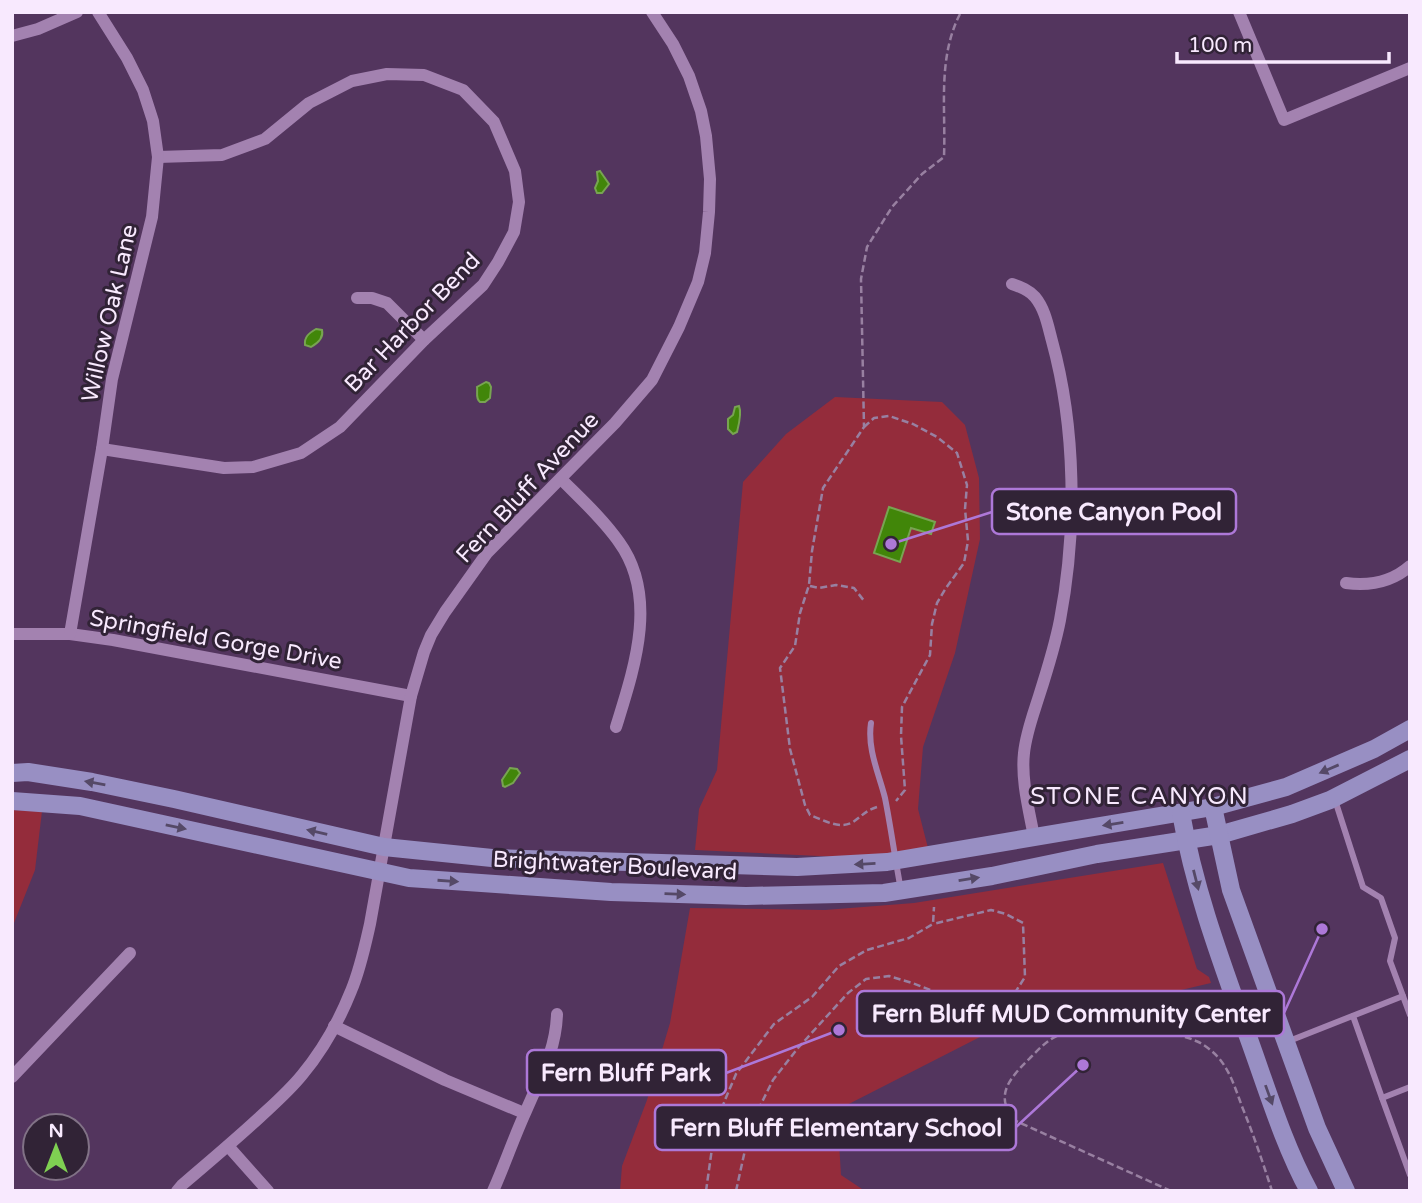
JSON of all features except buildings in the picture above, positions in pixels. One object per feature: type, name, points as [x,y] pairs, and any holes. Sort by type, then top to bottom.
[{"type":"street","points":[[12,36],[38,29],[77,12]]},
{"type":"street","name":"Willow Oak Lane","points":[[70,634],[112,379],[152,217],[158,158],[153,121],[143,90],[99,12]]},
{"type":"street","name":"Fern Bluff Avenue","points":[[177,1191],[285,1094],[300,1077],[334,1026],[351,991],[362,958],[380,872],[411,696],[431,635],[487,554],[615,424],[652,380],[691,303],[705,253],[709,212],[710,179],[706,136],[689,76],[673,44],[652,12]]},
{"type":"street","points":[[1239,12],[1284,120],[1410,68]]},
{"type":"street","name":"Bar Harbor Bend","points":[[102,449],[223,468],[253,467],[301,453],[340,427],[424,340],[483,285],[514,232],[519,202],[515,171],[494,122],[463,90],[424,75],[387,74],[352,81],[309,103],[265,139],[222,155],[158,158]]},
{"type":"street","points":[[1012,284],[1024,288],[1034,296],[1042,307],[1048,324],[1065,407],[1070,454],[1070,537],[1064,598],[1048,670],[1027,734],[1024,755],[1024,775],[1034,837]]},
{"type":"street","points":[[357,298],[372,298],[387,303],[424,340]]},
{"type":"street","points":[[561,479],[620,543],[637,580],[641,624],[634,662],[616,727]]},
{"type":"street","points":[[1346,583],[1360,585],[1386,580],[1410,566]]},
{"type":"street","name":"Springfield Gorge Drive","points":[[12,634],[70,634],[126,642],[411,696]]},
{"type":"street","name":"Brightwater Boulevard","points":[[12,773],[28,772],[92,782],[384,847],[492,858],[797,867],[895,861],[1213,807],[1286,787],[1374,749],[1410,729]]},
{"type":"street","name":"Brightwater Boulevard","points":[[12,801],[80,806],[409,878],[611,892],[746,896],[884,892],[992,876],[1097,853],[1219,835],[1334,799],[1410,759]]},
{"type":"street","points":[[1213,807],[1231,890],[1317,1128],[1346,1191]]},
{"type":"street","points":[[1181,813],[1205,914],[1270,1100],[1309,1191]]},
{"type":"street","points":[[12,1077],[130,953]]},
{"type":"street","points":[[494,1191],[524,1113],[547,1064],[554,1042],[557,1014]]},
{"type":"street","points":[[334,1026],[445,1080],[524,1113]]},
{"type":"street","points":[[228,1146],[268,1191]]},
{"type":"lane","points":[[871,723],[871,746],[885,798],[901,890]]},
{"type":"lane","points":[[1334,799],[1363,887],[1381,898],[1395,938],[1390,961],[1410,1015]]},
{"type":"lane","points":[[1287,1042],[1403,996]]},
{"type":"lane","points":[[1353,1016],[1410,1175]]},
{"type":"lane","points":[[1382,1098],[1410,1087]]},
{"type":"path","points":[[864,426],[860,279],[867,247],[892,207],[922,174],[944,157],[946,125],[943,81],[947,51],[961,12]]},
{"type":"path","points":[[879,806],[867,810],[852,823],[836,825],[810,815],[790,749],[779,668],[795,646],[800,613],[809,585],[823,488],[864,426],[874,418],[889,416],[913,424],[937,437],[957,453],[967,485],[965,509],[968,541],[964,563],[937,603],[932,624],[930,655],[902,707],[905,790],[895,802]]},
{"type":"path","points":[[809,585],[819,588],[836,585],[854,588],[865,602]]},
{"type":"path","points":[[933,924],[934,907]]},
{"type":"path","points":[[706,1191],[715,1127],[736,1074],[774,1024],[812,997],[839,966],[867,950],[909,938],[933,924],[991,910],[1023,923],[1025,977],[1009,1002],[989,1013],[959,1009],[933,991],[889,976],[866,979],[848,993],[773,1080],[745,1150],[736,1191]]},
{"type":"path","points":[[1171,1191],[1016,1121],[1005,1106],[1006,1086],[1044,1043],[1060,1034],[1076,1030],[1132,1029],[1195,1040],[1216,1055],[1228,1070],[1272,1191]]},
{"type":"shaded area","points":[[600,171],[609,184],[602,193],[597,193],[597,172]]},
{"type":"shaded area","points":[[316,329],[322,330],[320,340],[311,347],[305,345],[305,340]]},
{"type":"shaded area","points":[[486,382],[491,387],[490,398],[480,402],[477,387]]},
{"type":"shaded area","points":[[835,397],[942,402],[965,425],[979,478],[980,539],[955,653],[923,747],[918,809],[928,848],[860,858],[695,850],[699,809],[717,770],[743,482],[786,434]]},
{"type":"shaded area","points":[[739,406],[739,426],[733,434],[728,429],[728,419],[733,415],[735,407]]},
{"type":"shaded area","points":[[889,507],[935,522],[931,534],[911,528],[900,562],[874,553]]},
{"type":"shaded area","points":[[510,768],[517,769],[520,773],[513,783],[505,787],[502,780]]},
{"type":"shaded area","points":[[12,810],[42,811],[35,870],[12,928]]},
{"type":"shaded area","points":[[1163,863],[1197,969],[1209,977],[1211,983],[980,1037],[837,1110],[841,1175],[865,1191],[620,1191],[622,1166],[647,1100],[670,1023],[690,908],[825,910],[914,903]]},
{"type":"place","name":"Stone Canyon Pool","points":[[891,544]]},
{"type":"place","name":"Fern Bluff MUD Community Center","points":[[1322,929]]},
{"type":"place","name":"Fern Bluff Park","points":[[839,1030]]},
{"type":"place","name":"Fern Bluff Elementary School","points":[[1083,1065]]},
{"type":"district","name":"STONE CANYON","points":[[1140,796]]}]
